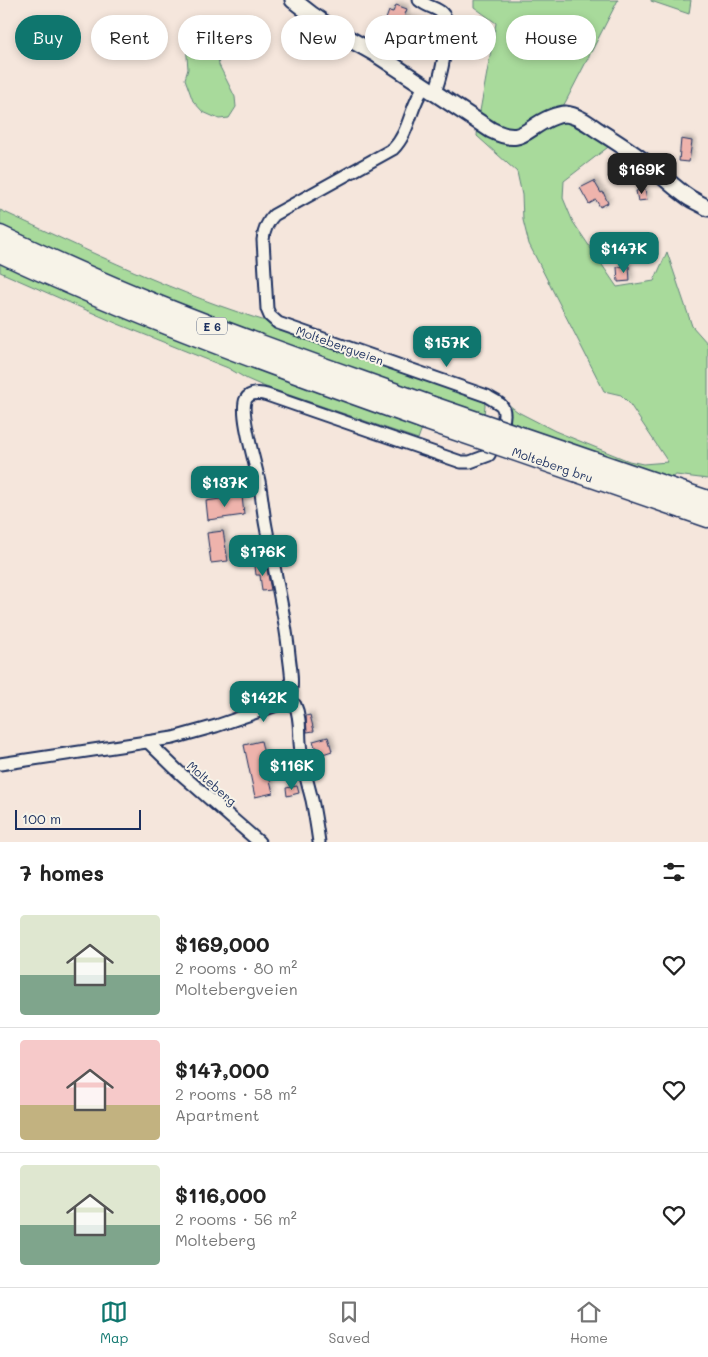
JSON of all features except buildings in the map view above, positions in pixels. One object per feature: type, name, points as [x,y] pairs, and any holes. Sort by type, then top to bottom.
[{"type":"highway","name":"E 6","points":[[0,235],[97,280],[427,412]]},
{"type":"highway","name":"E 6","points":[[0,253],[88,293],[201,339],[427,412]]},
{"type":"highway","name":"Molteberg bru","points":[[427,412],[685,501]]},
{"type":"highway","name":"E 6","points":[[685,501],[708,500]]},
{"type":"highway","name":"E 6","points":[[685,501],[708,518]]},
{"type":"main road","points":[[293,0],[336,32],[376,54],[491,130],[509,137],[518,136],[557,115],[565,114],[575,117],[616,141],[647,163],[688,197],[708,208]]},
{"type":"street","points":[[419,0],[442,12],[448,27],[439,84],[429,90]]},
{"type":"street","name":"Moltebergveien","points":[[291,690],[288,643],[244,409],[246,399],[250,395],[260,393],[461,462],[470,462],[489,455],[504,422],[504,413],[501,405],[487,396],[278,323],[270,316],[267,310],[263,240],[269,220],[274,215],[393,149],[404,135],[415,101],[429,90]]},
{"type":"street","points":[[0,764],[148,742],[192,733],[283,702],[291,690]]},
{"type":"street","points":[[291,690],[297,711],[300,748],[312,798],[319,842]]},
{"type":"street","points":[[283,702],[295,705]]},
{"type":"street","name":"Molteberg","points":[[148,742],[180,773],[260,842]]},
{"type":"green space","points":[[474,0],[618,0],[596,43],[596,15],[506,15],[506,60],[587,60],[558,115],[616,141],[564,181],[563,198],[573,222],[617,287],[654,281],[667,252],[692,326],[708,344],[708,479],[676,475],[630,498],[499,452],[511,422],[504,401],[518,412],[555,431],[629,461],[643,464],[668,462],[629,403],[621,395],[604,391],[529,244],[523,220],[522,195],[517,172],[477,136],[489,60],[496,60],[496,15],[485,15],[474,7]]},
{"type":"green space","points":[[691,0],[689,14],[651,1]]},
{"type":"green space","points":[[187,60],[218,60],[235,97],[236,107],[229,118],[219,119],[203,112],[193,101],[185,79],[188,69]]},
{"type":"green space","points":[[0,210],[168,286],[483,399],[485,405],[484,415],[326,360],[127,283],[0,226]]},
{"type":"green space","points":[[0,263],[161,333],[258,370],[422,428],[418,439],[263,386],[228,368],[118,324],[0,272]]}]
